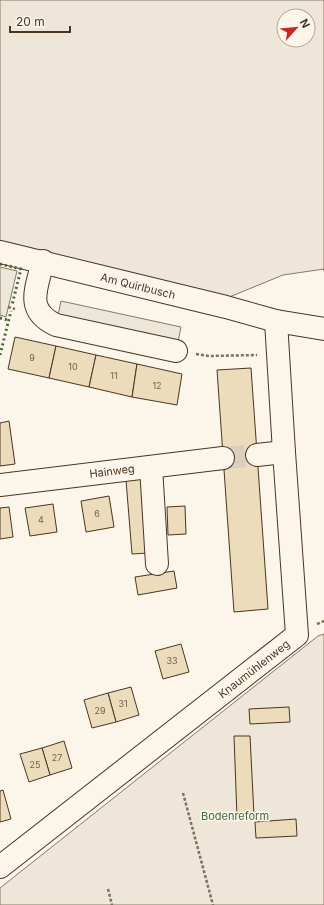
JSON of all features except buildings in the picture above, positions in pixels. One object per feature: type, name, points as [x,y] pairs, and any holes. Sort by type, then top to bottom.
[{"type":"street","name":"Am Quirlbusch","points":[[0,252],[42,261],[276,321]]},
{"type":"street","points":[[42,261],[34,298],[38,312],[50,322],[56,325],[176,351]]},
{"type":"street","points":[[276,321],[324,329]]},
{"type":"street","name":"Knaumühlenweg","points":[[0,867],[297,635],[276,321]]},
{"type":"street","points":[[257,455],[284,452]]},
{"type":"street","name":"Hainweg","points":[[0,485],[223,458]]},
{"type":"street","points":[[150,467],[157,564]]},
{"type":"path","points":[[176,351],[208,356],[278,354]]},
{"type":"path","points":[[183,793],[213,905]]},
{"type":"path","points":[[108,889],[112,905]]},
{"type":"green space","points":[[0,0],[324,0],[324,269],[283,275],[227,298],[0,241]]},
{"type":"green space","name":"Bodenreform","points":[[324,634],[324,905],[0,905],[0,888],[318,636]]},
{"type":"shaded area","points":[[0,267],[17,271],[6,317],[0,315]]},
{"type":"shaded area","points":[[61,301],[181,327],[176,351],[56,325]]},
{"type":"tunnel","points":[[223,458],[257,455]]},
{"type":"hedge","points":[[0,264],[21,269],[12,305]]},
{"type":"hedge","points":[[0,355],[11,311]]},
{"type":"hedge","points":[[0,318],[8,320]]}]
